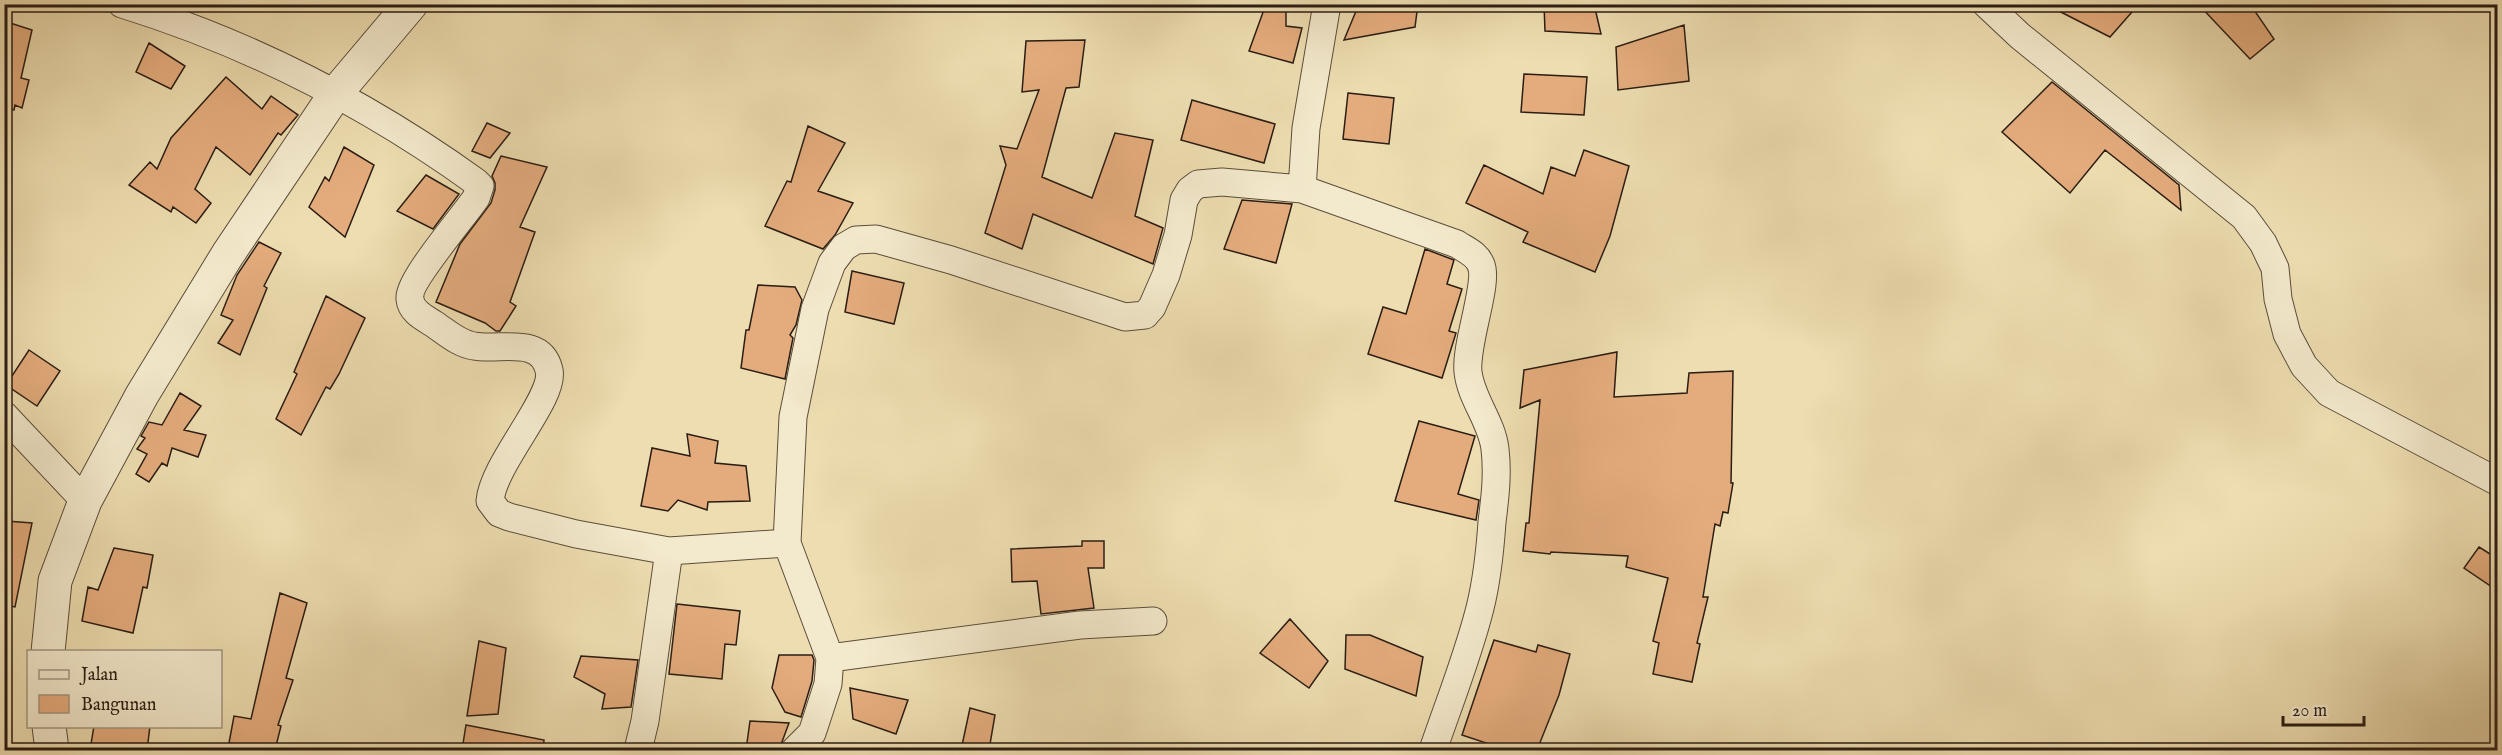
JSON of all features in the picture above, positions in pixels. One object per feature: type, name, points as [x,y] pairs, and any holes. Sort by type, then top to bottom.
[{"type":"street","points":[[122,4],[180,22],[336,93],[462,172],[480,186],[476,198],[417,277],[409,293],[410,301],[419,314],[464,343],[480,347],[529,348],[542,355],[547,363],[550,372],[547,389],[494,481],[490,501],[494,507],[509,517],[576,534],[669,551],[787,543]]},
{"type":"street","points":[[48,650],[55,580],[85,501],[142,395],[228,254],[336,93],[411,4]]},
{"type":"street","points":[[1302,189],[1306,128],[1327,4]]},
{"type":"street","points":[[1986,4],[2020,36],[2244,217],[2263,243],[2275,268],[2278,299],[2287,333],[2304,366],[2329,393],[2498,482]]},
{"type":"street","points":[[795,750],[812,733],[828,684],[830,658],[787,543],[792,417],[815,309],[832,263],[844,247],[856,240],[876,239],[951,260],[1125,317],[1136,317],[1145,315],[1152,307],[1166,275],[1178,236],[1184,200],[1190,190],[1198,184],[1222,182],[1302,189],[1457,244],[1474,255],[1482,266],[1483,280],[1468,347],[1468,373],[1495,447],[1497,477],[1481,605],[1471,642],[1433,750]]},
{"type":"street","points":[[4,416],[85,501]]},
{"type":"street","points":[[638,750],[645,721],[669,551]]},
{"type":"street","points":[[830,658],[1080,626],[1153,621]]},
{"type":"street","points":[[49,728],[52,750]]},
{"type":"building","points":[[1266,4],[1286,4],[1286,26],[1302,28],[1293,63],[1249,51]]},
{"type":"building","points":[[1359,4],[1418,4],[1415,27],[1344,40]]},
{"type":"building","points":[[1544,4],[1594,4],[1601,34],[1545,31]]},
{"type":"building","points":[[2045,4],[2139,4],[2110,37]]},
{"type":"building","points":[[2198,4],[2250,4],[2274,39],[2250,59]]},
{"type":"building","points":[[4,21],[32,30],[21,78],[29,80],[22,108],[15,105],[14,110],[4,109]]},
{"type":"building","points":[[1684,25],[1689,81],[1618,90],[1616,47]]},
{"type":"building","points":[[1085,40],[1079,87],[1066,88],[1042,177],[1092,198],[1115,133],[1153,140],[1135,216],[1163,228],[1153,264],[1033,214],[1022,249],[985,233],[1006,165],[1000,146],[1017,149],[1039,90],[1022,92],[1026,41]]},
{"type":"building","points":[[149,43],[185,66],[171,89],[136,72]]},
{"type":"building","points":[[1524,74],[1587,77],[1584,115],[1521,112]]},
{"type":"building","points":[[226,77],[262,109],[271,96],[298,115],[281,135],[278,133],[250,175],[216,147],[195,189],[211,203],[196,223],[173,207],[171,212],[129,185],[150,162],[157,169],[171,138]]},
{"type":"building","points":[[2052,82],[2179,185],[2181,210],[2105,150],[2070,193],[2002,132]]},
{"type":"building","points":[[1348,93],[1394,98],[1389,144],[1343,139]]},
{"type":"building","points":[[1192,100],[1275,124],[1264,163],[1181,140]]},
{"type":"building","points":[[487,123],[510,133],[490,158],[472,151]]},
{"type":"building","points":[[808,126],[845,143],[818,191],[853,203],[835,235],[823,249],[765,226],[787,181],[791,182]]},
{"type":"building","points":[[344,147],[374,165],[345,237],[309,207],[325,177],[329,181]]},
{"type":"building","points":[[1584,150],[1629,166],[1610,236],[1595,272],[1523,242],[1528,232],[1466,203],[1484,165],[1543,194],[1551,167],[1575,176]]},
{"type":"building","points":[[501,156],[547,167],[520,227],[535,232],[510,302],[516,306],[500,331],[496,331],[485,323],[436,302],[460,244],[491,203],[495,190],[492,176]]},
{"type":"building","points":[[426,175],[459,194],[433,229],[397,211]]},
{"type":"building","points":[[1242,200],[1292,204],[1276,263],[1224,249]]},
{"type":"building","points":[[259,242],[281,253],[264,286],[267,288],[240,355],[218,343],[233,320],[221,315],[237,275]]},
{"type":"building","points":[[1425,249],[1454,260],[1447,284],[1462,289],[1449,331],[1456,333],[1442,378],[1368,354],[1383,307],[1406,314]]},
{"type":"building","points":[[852,271],[904,283],[894,324],[845,312]]},
{"type":"building","points":[[758,285],[795,287],[802,300],[796,325],[790,335],[793,338],[785,379],[741,368],[746,330],[749,330]]},
{"type":"building","points":[[326,296],[365,318],[339,374],[330,389],[326,387],[301,435],[276,419],[297,374],[294,372]]},
{"type":"building","points":[[29,350],[60,371],[37,406],[6,385]]},
{"type":"building","points":[[1617,352],[1614,397],[1687,393],[1689,373],[1733,371],[1731,483],[1733,483],[1728,513],[1723,512],[1720,526],[1715,524],[1703,597],[1708,597],[1697,643],[1700,644],[1692,682],[1653,674],[1659,643],[1653,641],[1668,578],[1626,567],[1628,556],[1523,551],[1526,523],[1529,523],[1540,400],[1520,408],[1524,370]]},
{"type":"building","points":[[180,393],[201,406],[184,430],[206,435],[198,457],[172,448],[167,466],[162,463],[149,482],[136,474],[147,454],[137,449],[145,438],[141,436],[149,422],[162,425]]},
{"type":"building","points":[[1419,421],[1475,436],[1458,494],[1479,500],[1476,520],[1395,501]]},
{"type":"building","points":[[687,434],[718,441],[715,463],[746,466],[750,501],[708,502],[707,510],[678,500],[668,511],[641,506],[652,448],[690,456]]},
{"type":"building","points":[[6,521],[32,523],[15,607],[4,605]]},
{"type":"building","points":[[1082,541],[1104,541],[1104,568],[1088,568],[1094,608],[1041,614],[1037,581],[1012,582],[1011,549],[1082,546]]},
{"type":"building","points":[[2479,547],[2498,559],[2498,591],[2464,568]]},
{"type":"building","points":[[114,548],[153,555],[147,588],[143,587],[133,633],[82,621],[88,587],[98,590]]},
{"type":"building","points":[[280,593],[307,603],[286,678],[293,680],[278,725],[281,726],[275,750],[229,743],[234,716],[251,719]]},
{"type":"building","points":[[677,604],[740,611],[736,645],[725,644],[722,679],[669,674]]},
{"type":"building","points":[[1290,619],[1328,661],[1309,688],[1260,653]]},
{"type":"building","points":[[1346,635],[1370,635],[1423,657],[1416,696],[1345,669]]},
{"type":"building","points":[[1494,640],[1536,652],[1538,645],[1570,654],[1559,695],[1537,750],[1507,750],[1462,735]]},
{"type":"building","points":[[479,641],[506,648],[498,714],[467,716]]},
{"type":"building","points":[[779,655],[812,655],[814,660],[812,681],[801,717],[785,712],[772,688]]},
{"type":"building","points":[[581,656],[638,660],[631,707],[602,709],[605,694],[574,677]]},
{"type":"building","points":[[850,688],[908,700],[896,734],[853,719]]},
{"type":"building","points":[[970,708],[995,715],[989,750],[961,750]]},
{"type":"building","points":[[750,721],[789,723],[779,750],[746,750]]},
{"type":"building","points":[[466,725],[544,740],[543,750],[462,750]]},
{"type":"building","points":[[94,728],[150,728],[147,750],[90,750]]}]
